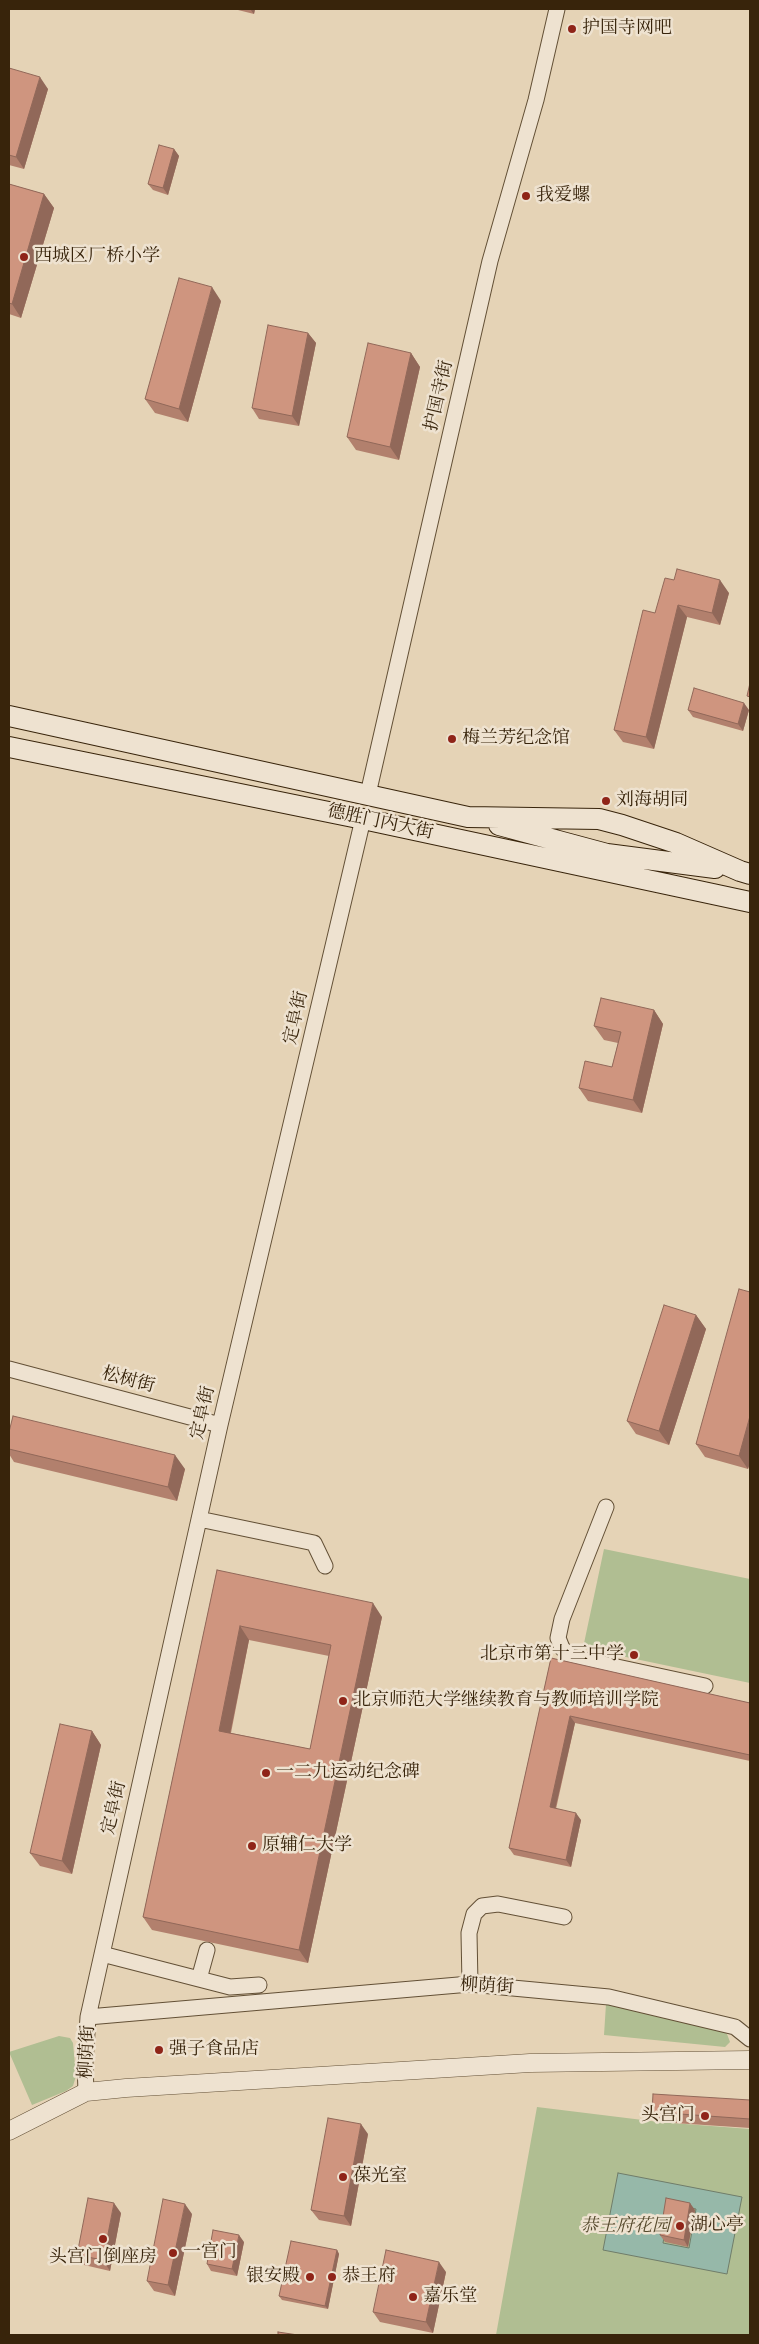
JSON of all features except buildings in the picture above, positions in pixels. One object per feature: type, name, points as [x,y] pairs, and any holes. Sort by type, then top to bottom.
[{"type":"main road","name":"德胜门内大街","points":[[9,716],[131,744],[298,778],[468,817],[607,854],[745,873]]},
{"type":"main road","name":"德胜门内大街","points":[[9,747],[363,818],[750,902]]},
{"type":"main road","points":[[292,805],[298,778]]},
{"type":"main road","points":[[363,818],[368,794]]},
{"type":"main road","name":"德胜门内大街","points":[[468,817],[599,820],[622,825],[676,843],[745,873]]},
{"type":"main road","points":[[462,840],[468,817]]},
{"type":"street","name":"护国寺街","points":[[368,794],[490,261],[536,100],[557,9]]},
{"type":"street","name":"定阜街","points":[[88,2017],[220,1425],[363,818]]},
{"type":"street","name":"松树街","points":[[9,1369],[220,1425]]},
{"type":"street","points":[[606,1507],[562,1619],[558,1638],[562,1648],[571,1657],[705,1686]]},
{"type":"street","points":[[199,1518],[314,1543],[325,1566]]},
{"type":"street","points":[[470,1984],[470,1933],[474,1914],[482,1906],[498,1904],[564,1917]]},
{"type":"street","points":[[200,1979],[207,1950]]},
{"type":"street","points":[[102,1954],[230,1987],[259,1984]]},
{"type":"street","name":"柳荫街","points":[[750,2039],[735,2026],[609,1997],[470,1984],[88,2017],[85,2063],[86,2092],[530,2063],[750,2060]]},
{"type":"street","points":[[9,2130],[86,2092]]},
{"type":"green space","points":[[604,1549],[750,1579],[750,1683],[583,1648]]},
{"type":"green space","points":[[606,2004],[711,2025],[727,2034],[730,2042],[725,2047],[604,2035]]},
{"type":"green space","points":[[59,2036],[70,2038],[73,2043],[76,2076],[73,2086],[66,2091],[32,2105],[9,2052]]},
{"type":"green space","name":"恭王府花园","points":[[537,2107],[659,2122],[750,2129],[750,2335],[496,2335]]},
{"type":"shaded area","points":[[618,2173],[742,2197],[727,2274],[603,2250]],"holes":[[[670,2204],[696,2209],[689,2248],[663,2243]]]},
{"type":"place","name":"护国寺网吧","points":[[572,29]]},
{"type":"place","name":"我爱螺","points":[[526,196]]},
{"type":"place","name":"西城区厂桥小学","points":[[24,257]]},
{"type":"place","name":"梅兰芳纪念馆","points":[[452,739]]},
{"type":"place","name":"刘海胡同","points":[[606,801]]},
{"type":"place","name":"北京市第十三中学","points":[[634,1655]]},
{"type":"place","name":"北京师范大学继续教育与教师培训学院","points":[[343,1701]]},
{"type":"place","name":"一二九运动纪念碑","points":[[266,1773]]},
{"type":"place","name":"原辅仁大学","points":[[252,1846]]},
{"type":"place","name":"强子食品店","points":[[159,2050]]},
{"type":"place","name":"头宫门","points":[[705,2116]]},
{"type":"place","name":"葆光室","points":[[343,2177]]},
{"type":"place","name":"湖心亭","points":[[680,2226]]},
{"type":"place","name":"头宫门倒座房","points":[[103,2239]]},
{"type":"place","name":"一宫门","points":[[173,2253]]},
{"type":"place","name":"银安殿","points":[[310,2277]]},
{"type":"place","name":"恭王府","points":[[332,2277]]},
{"type":"place","name":"嘉乐堂","points":[[413,2297]]}]
